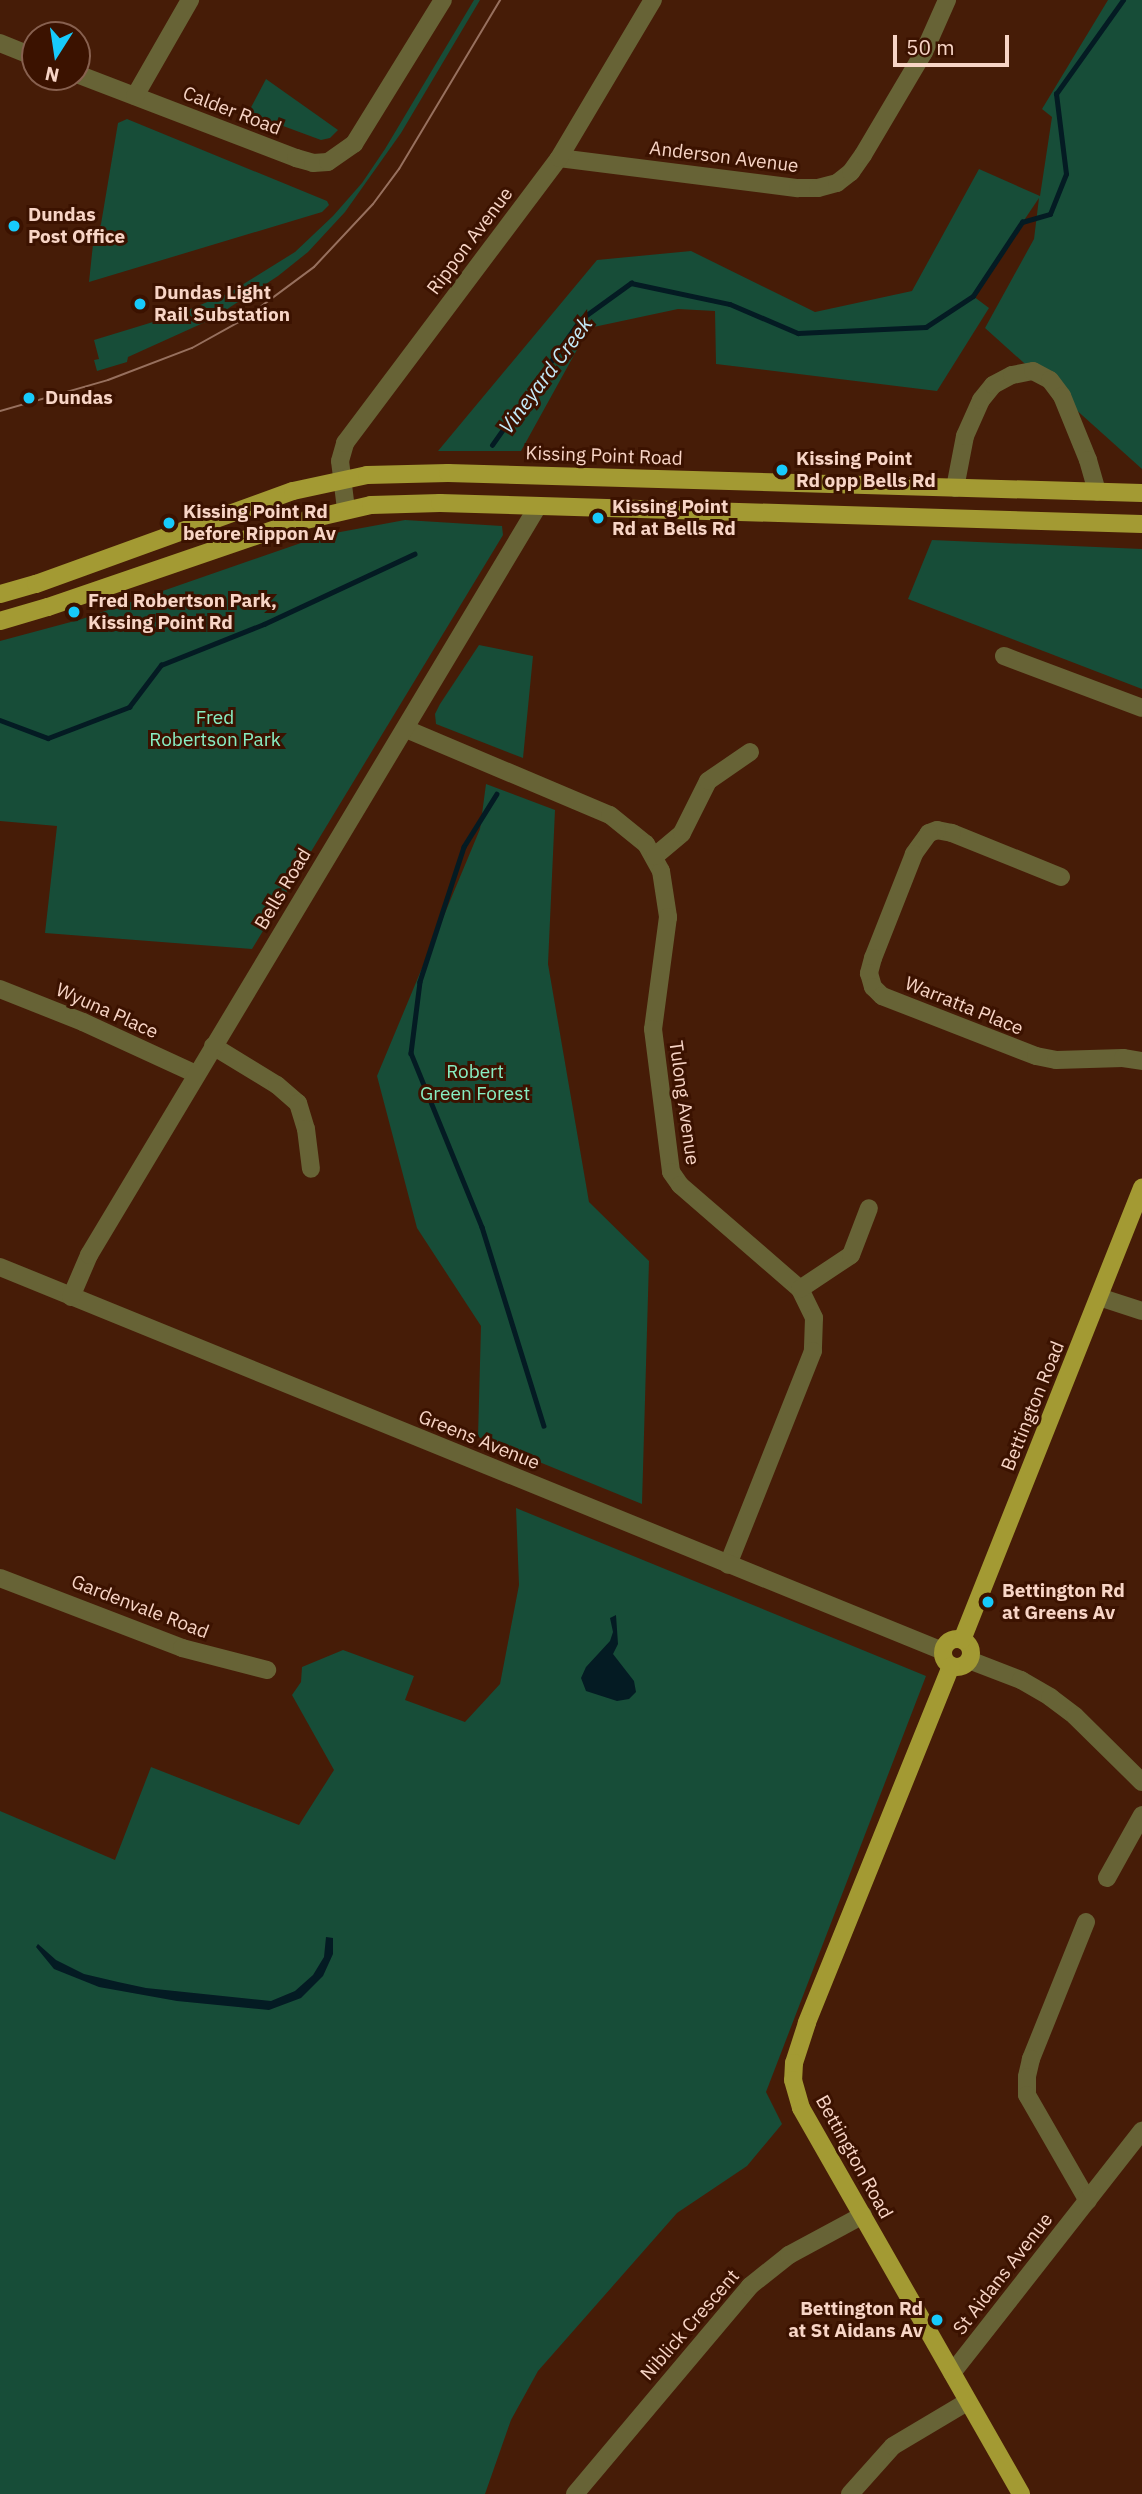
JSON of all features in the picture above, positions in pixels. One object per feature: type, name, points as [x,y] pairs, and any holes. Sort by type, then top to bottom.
[{"type":"main road","name":"Kissing Point Road","points":[[0,594],[48,580],[282,495],[341,479],[394,473],[1142,493]]},
{"type":"main road","points":[[0,621],[293,523],[346,509],[395,503],[1142,524]]},
{"type":"main road","name":"Bettington Road","points":[[1021,2494],[801,2108],[793,2080],[794,2063],[807,2023],[954,1659],[969,1648],[962,1640],[1142,1188]]},
{"type":"street","points":[[135,96],[190,0]]},
{"type":"street","name":"Calder Road","points":[[91,79],[313,163],[328,162],[341,156],[363,131],[443,0]]},
{"type":"street","name":"Rippon Avenue","points":[[346,509],[340,461],[345,443],[559,158],[653,0]]},
{"type":"street","name":"Anderson Avenue","points":[[559,158],[798,188],[818,188],[837,183],[851,172],[863,155],[924,52],[947,0]]},
{"type":"street","points":[[0,43],[21,51]]},
{"type":"street","points":[[955,488],[965,436],[981,400],[993,385],[1013,375],[1033,371],[1050,380],[1062,396],[1088,460],[1097,492]]},
{"type":"street","name":"Bells Road","points":[[71,1297],[89,1255],[538,506]]},
{"type":"street","points":[[1004,656],[1142,708]]},
{"type":"street","name":"Tulong Avenue","points":[[406,729],[610,815],[636,833],[654,856],[668,901],[653,1029],[671,1172],[680,1185],[800,1289],[814,1318],[813,1352],[728,1565]]},
{"type":"street","points":[[654,856],[681,833],[708,781],[750,752]]},
{"type":"street","name":"Warratta Place","points":[[1061,877],[952,833],[937,830],[929,833],[914,854],[873,958],[869,974],[873,987],[883,996],[1045,1059],[1123,1058],[1142,1061]]},
{"type":"street","name":"Wyuna Place","points":[[0,989],[94,1027],[196,1074]]},
{"type":"street","points":[[213,1046],[278,1085],[298,1103],[306,1129],[311,1169]]},
{"type":"street","points":[[800,1289],[851,1255],[869,1208]]},
{"type":"street","name":"Greens Avenue","points":[[0,1267],[954,1659],[1021,1680],[1075,1716],[1142,1782]]},
{"type":"street","points":[[1099,1297],[1142,1311]]},
{"type":"street","name":"Gardenvale Road","points":[[0,1577],[182,1648],[267,1670]]},
{"type":"street","points":[[1107,1878],[1142,1815]]},
{"type":"street","points":[[1086,1922],[1031,2059],[1027,2095],[1087,2201]]},
{"type":"street","name":"St Aidans Avenue","points":[[952,2373],[1142,2131]]},
{"type":"street","name":"Niblick Crescent","points":[[575,2494],[750,2286],[789,2255],[863,2215]]},
{"type":"street","points":[[850,2494],[893,2446],[967,2402]]},
{"type":"green space","points":[[474,0],[480,0],[401,133],[345,212],[308,252],[278,276],[212,319],[128,357],[127,362],[97,371],[94,360],[99,359],[94,340],[176,315],[229,293],[295,252],[333,216],[362,183],[385,149]]},
{"type":"green space","points":[[1108,0],[1142,0],[1142,469],[985,328],[1034,239],[1039,198],[973,296],[989,308],[937,391],[716,364],[715,311],[678,309],[589,328],[521,451],[438,451],[597,260],[691,251],[815,312],[912,291],[979,169],[1040,196],[1052,117],[1042,109]]},
{"type":"green space","points":[[266,79],[338,130],[330,138],[321,140],[248,113]]},
{"type":"green space","points":[[127,119],[327,201],[329,205],[322,212],[89,282],[94,235],[97,236],[101,224],[118,123]]},
{"type":"green space","name":"Fred Robertson Park","points":[[405,520],[502,526],[503,535],[252,949],[45,933],[57,826],[0,821],[0,641],[82,619],[324,535]]},
{"type":"green space","points":[[932,540],[1142,549],[1142,689],[908,599]]},
{"type":"green space","points":[[479,645],[533,656],[523,758],[436,724],[435,714],[440,704]]},
{"type":"green space","name":"Robert Green Forest","points":[[486,784],[555,810],[548,964],[589,1202],[649,1261],[642,1504],[478,1437],[481,1326],[417,1228],[377,1076],[480,829]]},
{"type":"green space","points":[[516,1508],[926,1676],[766,2092],[782,2124],[747,2166],[677,2213],[538,2371],[511,2420],[485,2494],[0,2494],[0,1811],[115,1860],[151,1767],[299,1825],[334,1770],[292,1695],[301,1682],[302,1667],[343,1650],[414,1676],[405,1700],[465,1722],[500,1684],[519,1585]]},
{"type":"water","points":[[616,1615],[618,1644],[613,1654],[634,1681],[636,1692],[629,1699],[617,1701],[586,1691],[581,1678],[586,1667],[610,1641],[613,1632],[610,1618]]},
{"type":"water","points":[[326,1937],[333,1938],[333,1954],[323,1976],[301,1998],[269,2010],[177,2001],[99,1987],[54,1969],[36,1947],[38,1944],[56,1960],[84,1974],[118,1982],[146,1988],[271,2001],[295,1991],[313,1975],[324,1957]]},
{"type":"waterway","name":"Vineyard Creek","points":[[492,445],[581,319],[631,283],[730,304],[798,333],[926,327],[973,296],[1022,222],[1050,214],[1066,174],[1056,94],[1123,0]]},
{"type":"waterway","name":"Vineyard Creek","points":[[0,720],[48,738],[129,707],[161,665],[264,624],[414,554]]},
{"type":"waterway","points":[[497,794],[464,847],[420,982],[411,1053],[482,1227],[544,1426]]},
{"type":"tram line","points":[[0,411],[108,380],[192,348],[244,319],[314,267],[373,204],[399,169],[500,0]]},
{"type":"place","name":"Dundas Post Office","points":[[14,226]]},
{"type":"place","name":"Dundas Light Rail Substation","points":[[140,304]]},
{"type":"place","name":"Dundas","points":[[29,398]]},
{"type":"place","name":"Kissing Point Rd opp Bells Rd","points":[[782,470]]},
{"type":"place","name":"Kissing Point Rd at Bells Rd","points":[[598,518]]},
{"type":"place","name":"Kissing Point Rd before Rippon Av","points":[[169,523]]},
{"type":"place","name":"Fred Robertson Park, Kissing Point Rd","points":[[74,612]]},
{"type":"place","name":"Bettington Rd at Greens Av","points":[[988,1602]]},
{"type":"place","name":"Bettington Rd at St Aidans Av","points":[[937,2320]]}]
